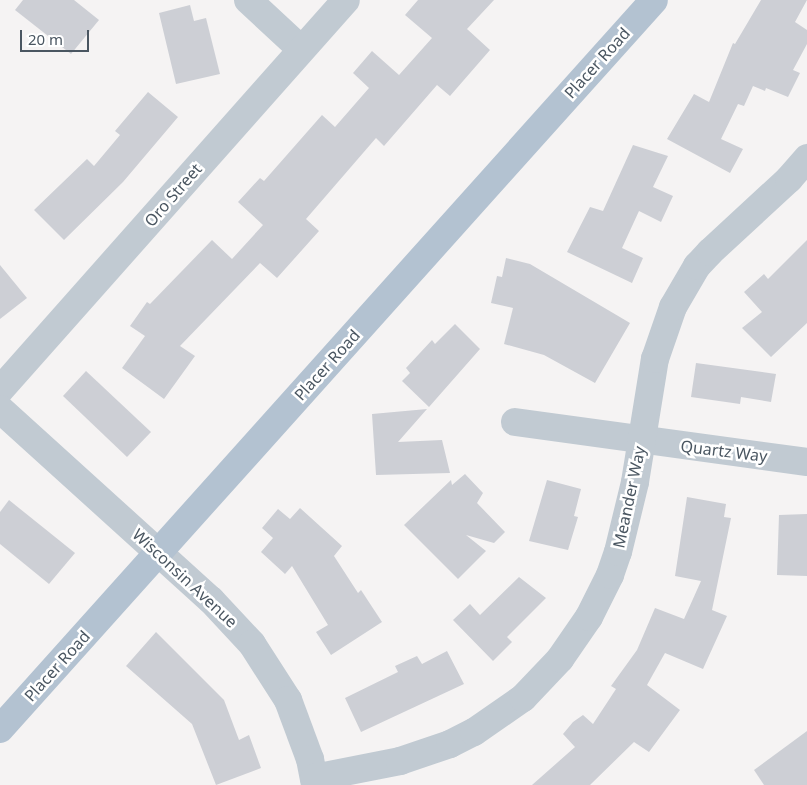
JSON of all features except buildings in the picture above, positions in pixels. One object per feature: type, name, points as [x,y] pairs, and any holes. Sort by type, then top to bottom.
[{"type":"main road","name":"Placer Road","points":[[0,729],[654,0]]},
{"type":"street","points":[[248,0],[301,49]]},
{"type":"street","name":"Oro Street","points":[[0,390],[346,0]]},
{"type":"street","name":"Meander Way","points":[[315,782],[400,761],[450,744],[474,732],[509,709],[535,686],[576,638],[610,575],[628,517],[654,359],[673,307],[690,278],[710,252],[789,179],[807,158]]},
{"type":"street","name":"Wisconsin Avenue","points":[[0,409],[233,622],[262,656],[288,700],[303,737],[315,782]]},
{"type":"street","name":"Quartz Way","points":[[514,422],[807,462]]}]
